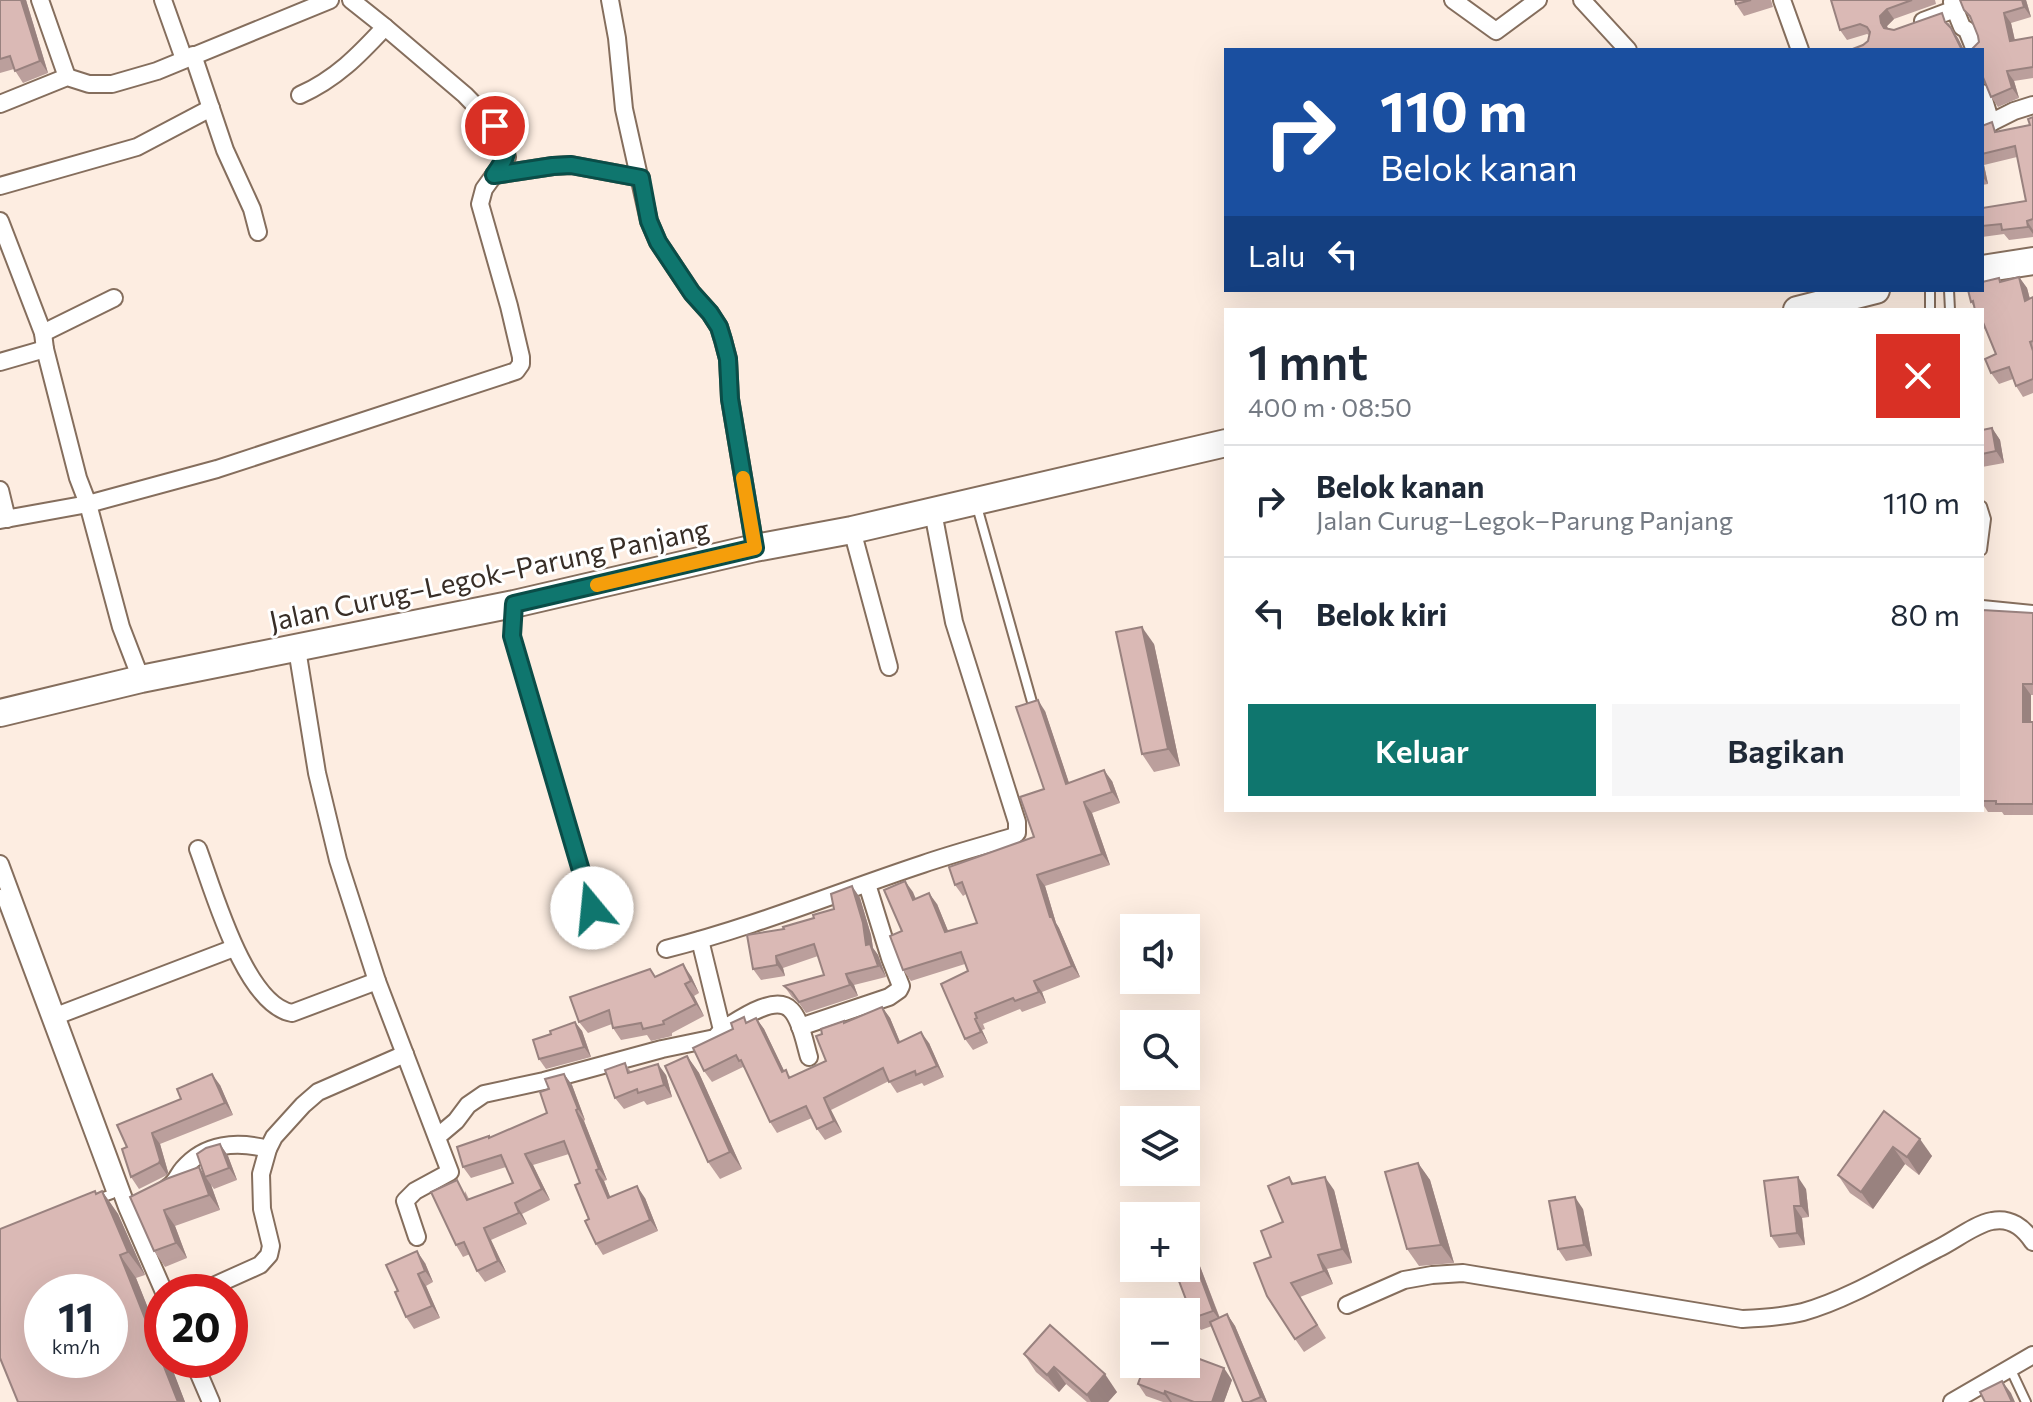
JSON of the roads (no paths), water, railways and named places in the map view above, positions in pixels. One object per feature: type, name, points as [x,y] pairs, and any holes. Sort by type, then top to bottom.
[{"type":"main road","points":[[1984,269],[2033,261]]},
{"type":"main road","points":[[1808,308],[1862,298]]},
{"type":"main road","name":"Jalan Curug–Legok–Parung Panjang","points":[[0,713],[141,679],[514,604],[755,548],[852,530],[1224,443]]},
{"type":"street","points":[[40,0],[67,77]]},
{"type":"street","points":[[163,0],[211,108],[225,150],[252,209],[258,232]]},
{"type":"street","points":[[0,104],[67,77],[89,84],[112,84],[157,71],[330,0]]},
{"type":"street","points":[[0,490],[3,520],[88,504],[217,469],[516,371],[521,357],[480,204],[484,189],[507,157],[506,148],[495,126],[465,95],[351,0]]},
{"type":"street","points":[[610,0],[624,109],[649,221],[658,242],[719,327],[723,340],[755,548]]},
{"type":"street","points":[[1453,0],[1496,31],[1538,0]]},
{"type":"street","points":[[1582,0],[1626,48]]},
{"type":"street","points":[[1782,0],[1796,48]]},
{"type":"street","points":[[1912,24],[1954,5],[1974,48]]},
{"type":"street","points":[[300,95],[318,87],[354,60],[385,27]]},
{"type":"street","points":[[1987,125],[2033,105]]},
{"type":"street","points":[[0,186],[137,147],[211,108]]},
{"type":"street","points":[[494,175],[571,165],[641,178]]},
{"type":"street","points":[[0,221],[44,341],[78,478],[121,627],[141,679]]},
{"type":"street","points":[[0,362],[44,341],[114,298]]},
{"type":"street","points":[[666,949],[818,902],[1017,833],[1017,822],[954,622],[933,512]]},
{"type":"street","points":[[852,530],[889,667]]},
{"type":"street","points":[[1984,609],[2033,614]]},
{"type":"street","points":[[297,649],[323,804],[338,860],[377,981],[450,1172],[415,1191],[405,1201],[417,1237]]},
{"type":"street","points":[[198,849],[234,948],[258,988],[284,1012],[292,1013],[377,981]]},
{"type":"street","points":[[0,864],[56,1016],[138,1202],[159,1274]]},
{"type":"street","points":[[800,1027],[889,997],[901,986],[867,884]]},
{"type":"street","points":[[700,940],[722,1030]]},
{"type":"street","points":[[56,1016],[234,948]]},
{"type":"street","points":[[437,1137],[456,1121],[468,1105],[484,1094],[715,1038],[747,1014],[769,1005],[791,1009],[809,1057]]},
{"type":"street","points":[[240,1274],[260,1265],[269,1255],[271,1246],[262,1209],[261,1174],[268,1149],[281,1128],[318,1092],[405,1054]]},
{"type":"street","points":[[138,1202],[175,1183],[182,1170],[209,1149],[249,1144],[268,1149]]},
{"type":"street","points":[[1347,1305],[1404,1280],[1463,1273],[1742,1319],[1777,1317],[1841,1297],[1989,1221],[2010,1221],[2033,1242]]},
{"type":"street","points":[[1952,1402],[2033,1355]]},
{"type":"street","points":[[201,1378],[211,1402]]},
{"type":"lane","points":[[975,502],[1032,702]]},
{"type":"lane","points":[[1984,512],[1984,534]]},
{"type":"lane","points":[[514,604],[512,636],[602,939]]},
{"type":"lane","points":[[0,894],[112,1194],[84,1205]]},
{"type":"lane","points":[[2010,1367],[2026,1402]]}]
